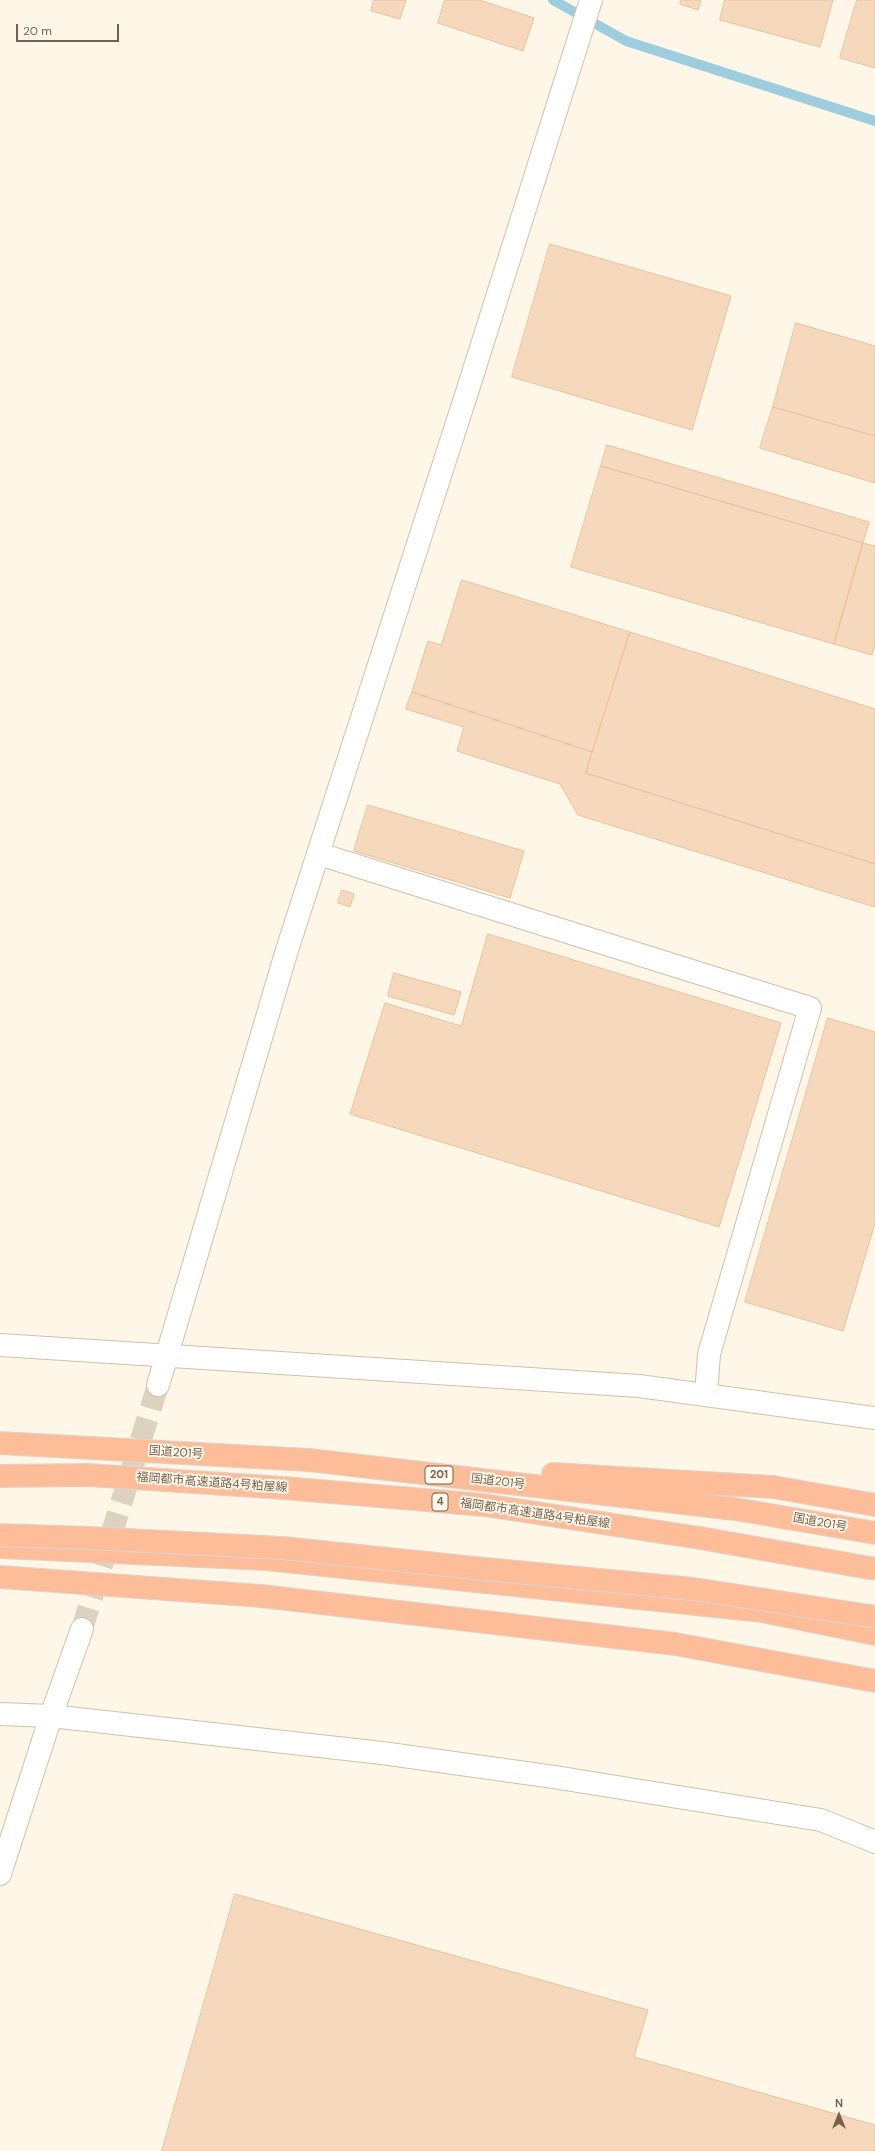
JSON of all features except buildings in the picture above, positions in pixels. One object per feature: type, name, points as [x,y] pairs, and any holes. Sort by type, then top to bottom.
[{"type":"highway","name":"国道201号","points":[[0,1443],[309,1460],[735,1509],[875,1533]]},
{"type":"highway","points":[[309,1460],[773,1487],[875,1505]]},
{"type":"highway","name":"福岡都市高速道路4号粕屋線","points":[[0,1476],[88,1475],[284,1488],[484,1505],[700,1538],[875,1569]]},
{"type":"highway","points":[[0,1536],[89,1538],[283,1548],[694,1589],[875,1617]]},
{"type":"highway","points":[[0,1547],[266,1559],[762,1611],[875,1634]]},
{"type":"highway","points":[[0,1577],[261,1596],[675,1644],[875,1681]]},
{"type":"street","points":[[158,1385],[288,950],[591,0]]},
{"type":"street","points":[[319,854],[810,1008],[709,1354],[706,1395]]},
{"type":"street","points":[[0,1345],[632,1386],[875,1418]]},
{"type":"street","points":[[0,1874],[50,1716],[82,1629]]},
{"type":"street","points":[[0,1714],[50,1716],[382,1753],[554,1777],[821,1820],[875,1842]]},
{"type":"waterway","points":[[553,0],[626,41],[875,121]]},
{"type":"tunnel","points":[[82,1629],[158,1385]]}]
